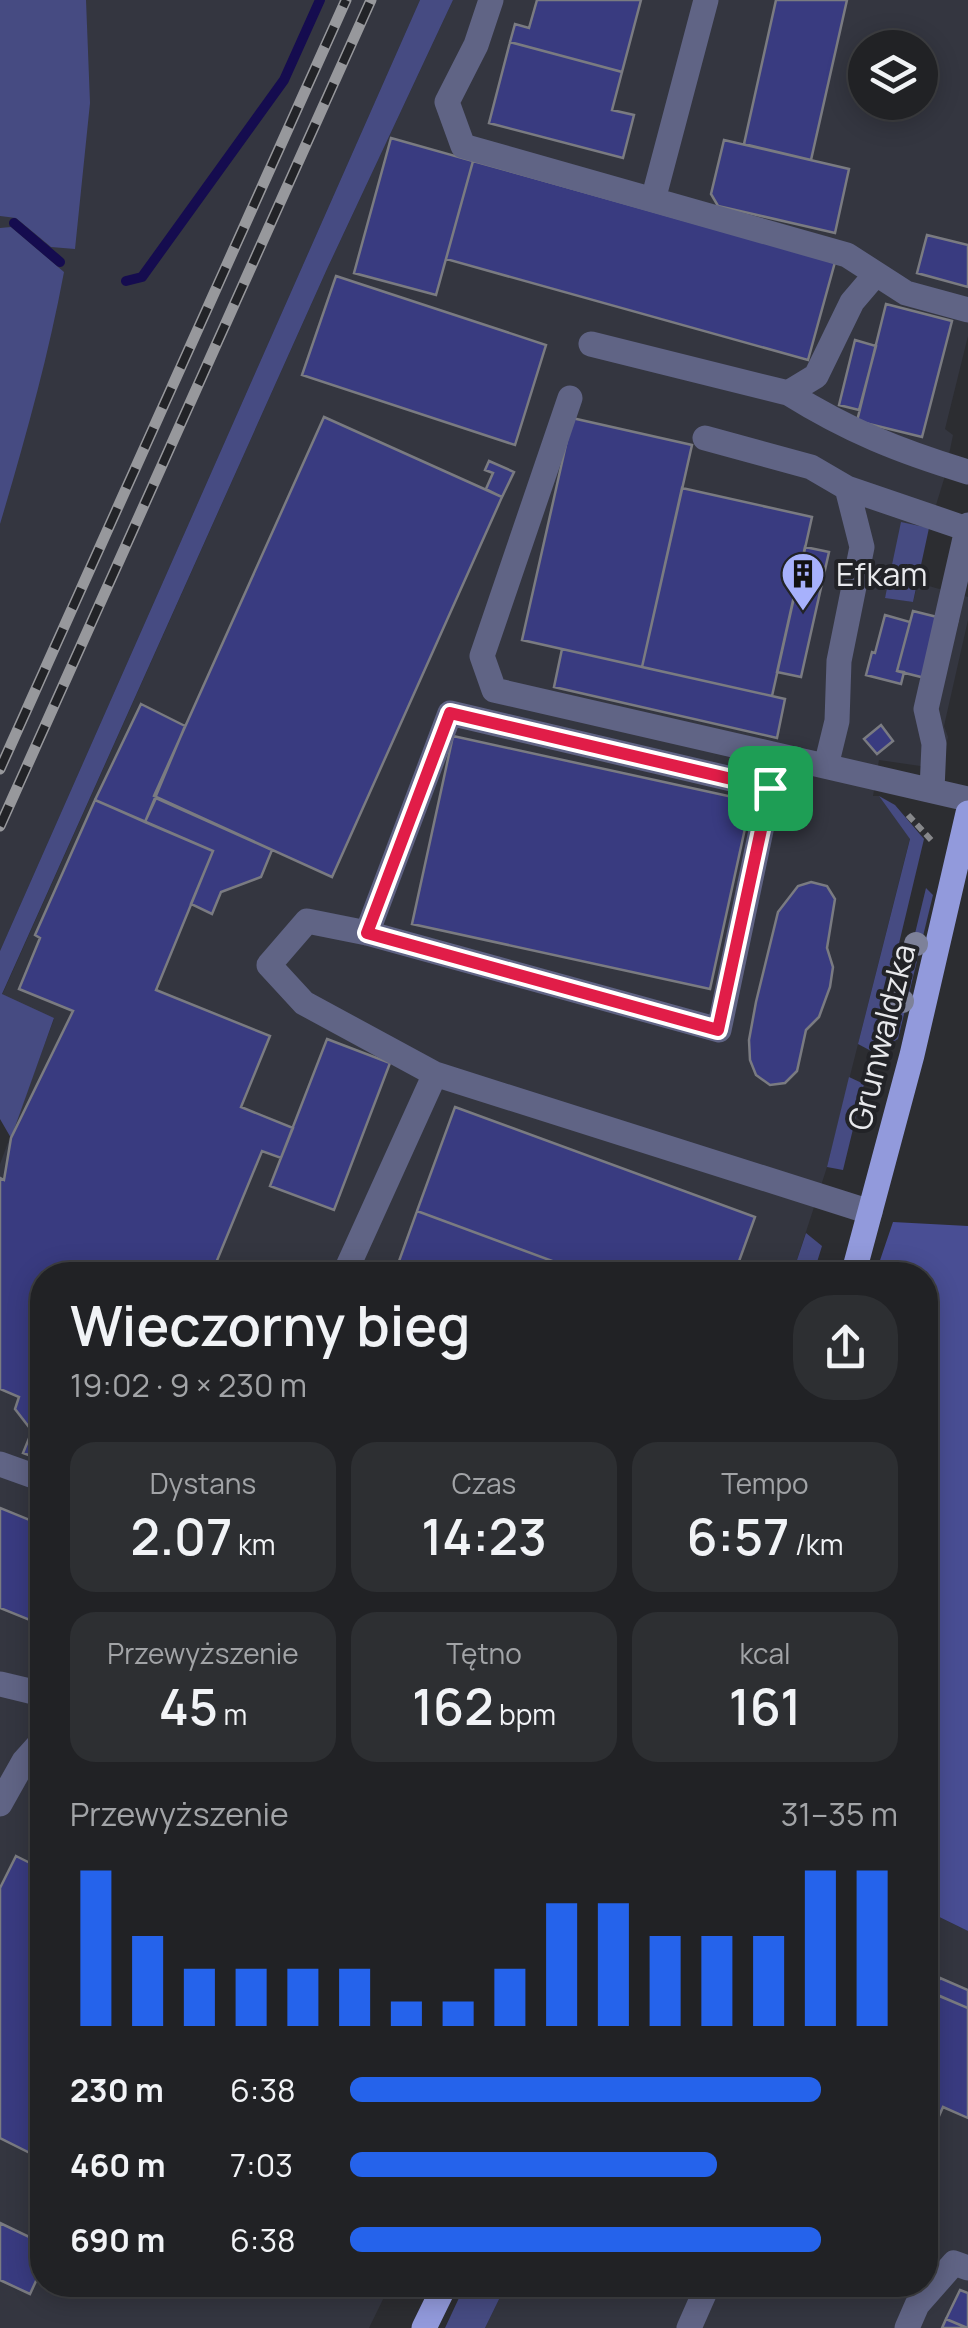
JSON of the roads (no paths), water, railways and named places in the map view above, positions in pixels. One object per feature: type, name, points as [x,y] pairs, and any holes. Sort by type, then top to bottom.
[{"type":"main road","name":"Grunwaldzka","points":[[857,1262],[912,1055],[968,813]]},
{"type":"main road","points":[[424,2328],[439,2297]]},
{"type":"lane","points":[[492,0],[476,44],[447,102],[463,146],[847,255],[906,293],[968,310]]},
{"type":"lane","points":[[654,200],[706,0]]},
{"type":"lane","points":[[788,393],[816,376],[852,302],[875,275]]},
{"type":"lane","points":[[590,344],[788,393],[840,426],[968,472]]},
{"type":"lane","points":[[570,398],[482,656],[494,690],[968,798]]},
{"type":"lane","points":[[704,438],[812,467],[848,488],[968,527],[926,709],[934,744],[932,790]]},
{"type":"lane","points":[[826,766],[837,721],[840,661],[862,547],[848,488]]},
{"type":"lane","points":[[367,933],[450,713],[770,788],[718,1030],[367,933],[307,921],[268,965],[304,1003],[435,1074],[870,1212]]},
{"type":"lane","points":[[350,1262],[435,1074]]},
{"type":"lane","points":[[0,1464],[30,1475]]},
{"type":"lane","points":[[0,1684],[30,1691]]},
{"type":"lane","points":[[0,1804],[30,1754]]},
{"type":"lane","points":[[938,2282],[954,2263],[968,2268]]},
{"type":"lane","points":[[689,2328],[703,2297]]},
{"type":"lane","points":[[907,2328],[925,2297]]},
{"type":"waterway","points":[[126,281],[142,277],[284,80],[320,0]]},
{"type":"waterway","points":[[14,223],[60,262]]},
{"type":"railway","points":[[0,769],[346,0]]},
{"type":"railway","points":[[0,826],[371,0]]},
{"type":"place","name":"Efkam","points":[[803,612]]}]
